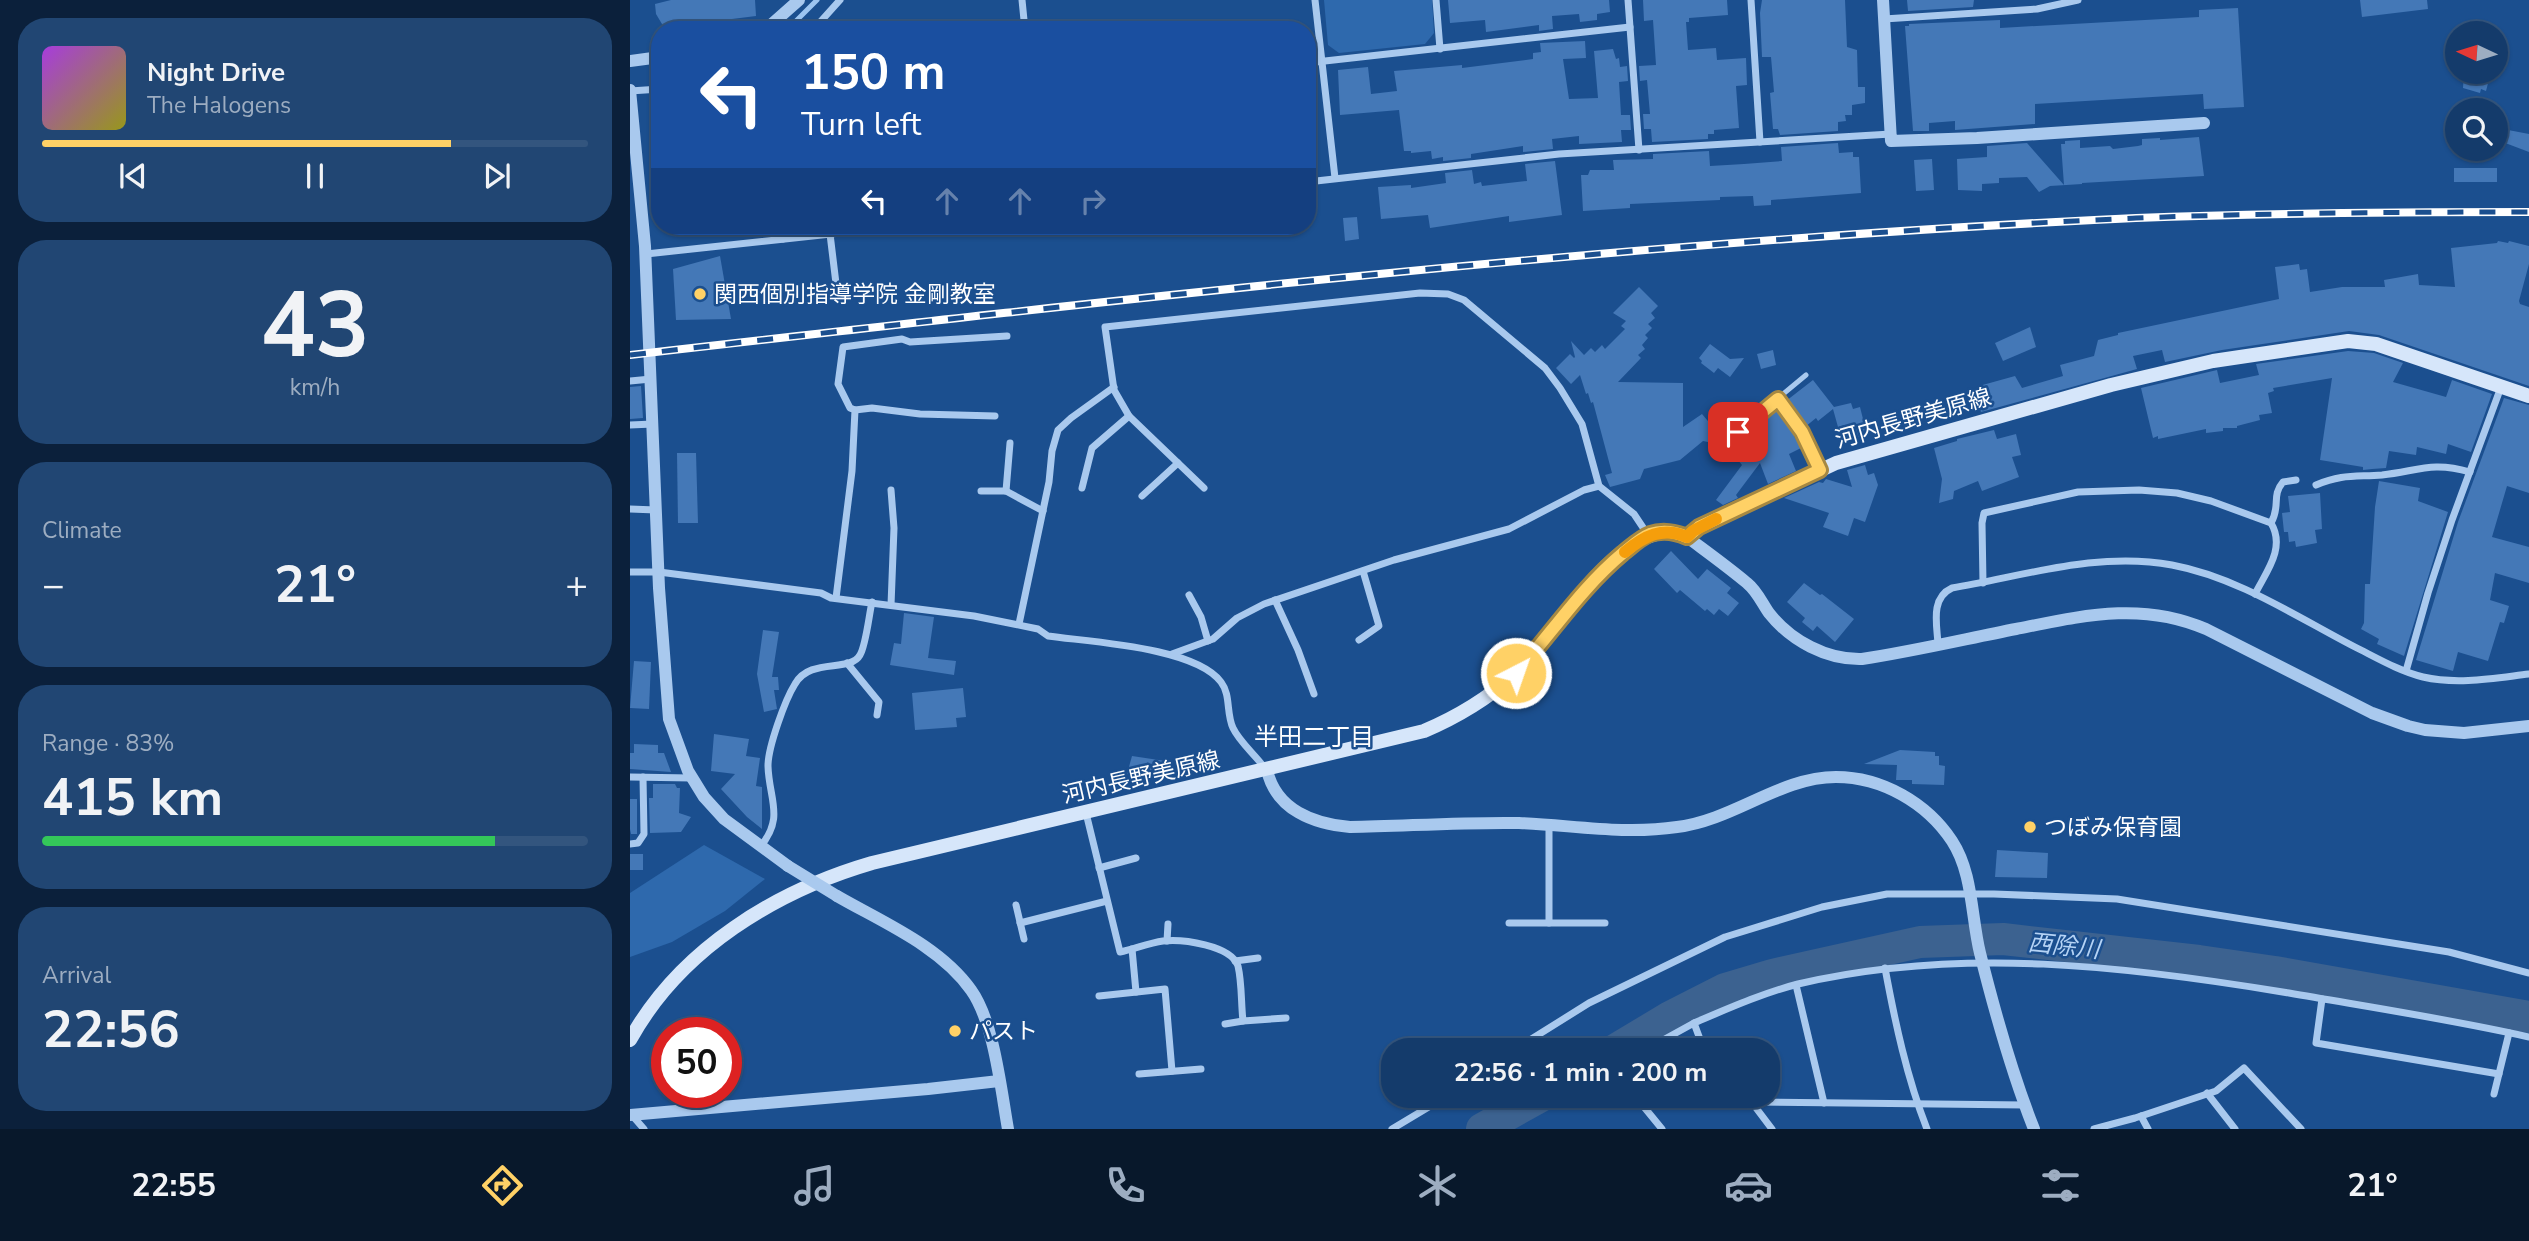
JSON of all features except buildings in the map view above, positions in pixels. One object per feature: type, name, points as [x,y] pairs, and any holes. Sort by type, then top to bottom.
[{"type":"main road","name":"河内長野美原線","points":[[1687,537],[1699,527],[1836,463],[2184,367],[2347,341],[2390,347],[2529,396]]},
{"type":"main road","points":[[1648,535],[1672,533],[1687,537]]},
{"type":"main road","name":"河内長野美原線","points":[[630,1040],[670,985],[721,937],[766,906],[809,884],[872,863],[1424,731],[1471,708],[1516,673],[1596,577],[1648,535]]},
{"type":"street","points":[[775,21],[799,0]]},
{"type":"street","points":[[821,21],[840,0]]},
{"type":"street","points":[[1022,0],[1025,21]]},
{"type":"street","points":[[1315,0],[1335,178]]},
{"type":"street","points":[[1436,0],[1440,49]]},
{"type":"street","points":[[1629,0],[1639,150]]},
{"type":"street","points":[[1751,0],[1760,142]]},
{"type":"street","points":[[1883,0],[1891,141],[2204,123]]},
{"type":"street","points":[[2026,10],[2028,0]]},
{"type":"street","points":[[1884,19],[2026,10],[2078,0]]},
{"type":"street","points":[[1316,63],[1630,27]]},
{"type":"street","points":[[630,61],[651,58]]},
{"type":"street","points":[[651,90],[630,91],[633,153],[646,254],[659,572],[669,719],[692,778],[704,797],[724,819],[788,866],[918,942],[943,960],[971,989],[987,1025],[1008,1129]]},
{"type":"street","points":[[1316,181],[1559,154],[1891,134]]},
{"type":"street","points":[[783,235],[783,239]]},
{"type":"street","points":[[646,254],[821,235]]},
{"type":"street","points":[[830,235],[838,300]]},
{"type":"street","points":[[1204,488],[1129,416],[1114,387],[1105,327],[1420,293],[1448,294],[1464,300],[1545,368],[1582,424],[1599,486],[1634,514],[1648,535]]},
{"type":"street","points":[[995,416],[920,414],[850,408],[838,384],[843,347],[902,339],[910,342],[1007,336]]},
{"type":"street","points":[[630,381],[652,379]]},
{"type":"street","points":[[1019,625],[1058,430],[1114,387]]},
{"type":"street","points":[[2406,671],[2428,593],[2501,387]]},
{"type":"street","points":[[836,598],[852,471],[855,410]]},
{"type":"street","points":[[1082,488],[1092,448],[1129,416]]},
{"type":"street","points":[[630,425],[653,424]]},
{"type":"street","points":[[1006,491],[1010,443]]},
{"type":"street","points":[[1142,496],[1178,463]]},
{"type":"street","points":[[2316,485],[2336,476],[2383,474],[2432,465],[2470,472]]},
{"type":"street","points":[[2270,523],[2276,514],[2276,492],[2279,487],[2283,482],[2296,481]]},
{"type":"street","points":[[1171,654],[1208,641],[1237,618],[1275,600],[1434,548],[1509,529],[1584,490],[1599,486]]},
{"type":"street","points":[[891,490],[894,528],[891,605]]},
{"type":"street","points":[[1983,583],[1984,513],[2078,492],[2139,490],[2211,501],[2270,523],[2274,529],[2277,550],[2255,594]]},
{"type":"street","points":[[981,491],[1006,491],[1043,511]]},
{"type":"street","points":[[630,509],[656,510]]},
{"type":"street","points":[[1687,537],[1748,584],[1771,615],[1802,640],[1823,654],[1843,659],[1862,659],[2099,613],[2148,614],[2180,619],[2206,629],[2372,713],[2408,726],[2464,733],[2529,726]]},
{"type":"street","points":[[1938,644],[1937,603],[1952,588],[2092,562],[2135,561],[2206,573],[2255,594],[2406,671],[2437,679],[2456,680],[2529,674]]},
{"type":"street","points":[[1359,640],[1379,626],[1363,571]]},
{"type":"street","points":[[630,572],[659,572],[821,593],[836,598],[1019,625],[1038,629],[1048,636],[1171,654],[1201,666],[1220,680],[1226,690],[1234,731],[1267,770],[1269,781],[1285,803],[1304,817],[1326,825],[1350,827],[1518,823],[1632,831],[1696,825],[1726,815],[1801,782],[1836,777],[1860,779],[1892,789],[1934,817],[1953,842],[1966,873],[2001,1037],[2035,1129]]},
{"type":"street","points":[[1189,595],[1201,617],[1208,641]]},
{"type":"street","points":[[1275,600],[1314,694]]},
{"type":"street","points":[[760,848],[771,833],[775,818],[768,764],[772,739],[795,682],[810,669],[853,663],[860,655],[872,602]]},
{"type":"street","points":[[847,663],[879,702],[877,715]]},
{"type":"street","points":[[630,777],[692,778]]},
{"type":"street","points":[[630,844],[638,843],[645,834],[643,777]]},
{"type":"street","points":[[1086,813],[1120,953],[1167,941],[1218,949],[1232,955],[1243,1021]]},
{"type":"street","points":[[1549,826],[1549,923]]},
{"type":"street","points":[[1099,868],[1136,858]]},
{"type":"street","points":[[1533,1038],[1589,1003],[1725,937],[1822,907],[1887,894],[2117,899],[2449,952],[2529,973]]},
{"type":"street","points":[[1020,923],[1107,901]]},
{"type":"street","points":[[1016,905],[1024,939]]},
{"type":"street","points":[[1509,923],[1605,923]]},
{"type":"street","points":[[1167,941],[1168,924]]},
{"type":"street","points":[[1132,949],[1136,992]]},
{"type":"street","points":[[1235,961],[1258,958]]},
{"type":"street","points":[[1665,1038],[1685,1026],[1796,985],[1885,968],[1982,958],[2183,975],[2460,1022],[2529,1037]]},
{"type":"street","points":[[1885,968],[1892,1008],[1917,1104],[1927,1129]]},
{"type":"street","points":[[1796,985],[1824,1103]]},
{"type":"street","points":[[1099,996],[1165,989],[1172,1071]]},
{"type":"street","points":[[2322,999],[2316,1043],[2499,1074]]},
{"type":"street","points":[[1225,1024],[1286,1018]]},
{"type":"street","points":[[1694,1023],[1700,1038]]},
{"type":"street","points":[[2494,1094],[2509,1033]]},
{"type":"street","points":[[2094,1129],[2216,1091],[2244,1068],[2301,1129]]},
{"type":"street","points":[[1139,1074],[1201,1069]]},
{"type":"street","points":[[631,1114],[999,1081]]},
{"type":"street","points":[[2207,1093],[2235,1129]]},
{"type":"street","points":[[1780,1102],[2025,1105]]},
{"type":"street","points":[[1392,1129],[1427,1108]]},
{"type":"street","points":[[1645,1108],[1662,1129]]},
{"type":"street","points":[[1758,1108],[1772,1129]]},
{"type":"street","points":[[631,1114],[644,1129]]},
{"type":"street","points":[[2141,1116],[2148,1129]]},
{"type":"lane","points":[[1718,448],[1806,375]]},
{"type":"lane","points":[[1778,399],[1802,432],[1820,470]]},
{"type":"shaded area","points":[[1324,0],[1432,0],[1434,33],[1425,44],[1339,53],[1328,45]]},
{"type":"shaded area","points":[[704,845],[765,879],[725,911],[672,942],[630,957],[630,893]]},
{"type":"waterway","points":[[796,21],[817,0]]},
{"type":"waterway","name":"西除川","points":[[1635,1038],[1725,989],[1772,975],[1920,942],[2003,939],[2275,972],[2529,1017]]},
{"type":"waterway","name":"西除川","points":[[1482,1129],[1520,1108]]},
{"type":"railway","points":[[630,355],[1382,274],[1759,241],[2136,218],[2529,212]]},
{"type":"slow traffic","points":[[1625,552],[1648,535],[1672,533],[1687,537],[1716,519]]},
{"type":"place","name":"関西個別指導学院 金剛教室","points":[[700,294]]},
{"type":"place","name":"つぼみ保育園","points":[[2030,827]]},
{"type":"place","name":"パスト","points":[[955,1031]]},
{"type":"district","name":"半田二丁目","points":[[1314,737]]},
{"type":"route","points":[[1516,673],[1580,593],[1637,541],[1663,532],[1687,537],[1699,527],[1820,470],[1802,432],[1778,399],[1738,432]]}]
